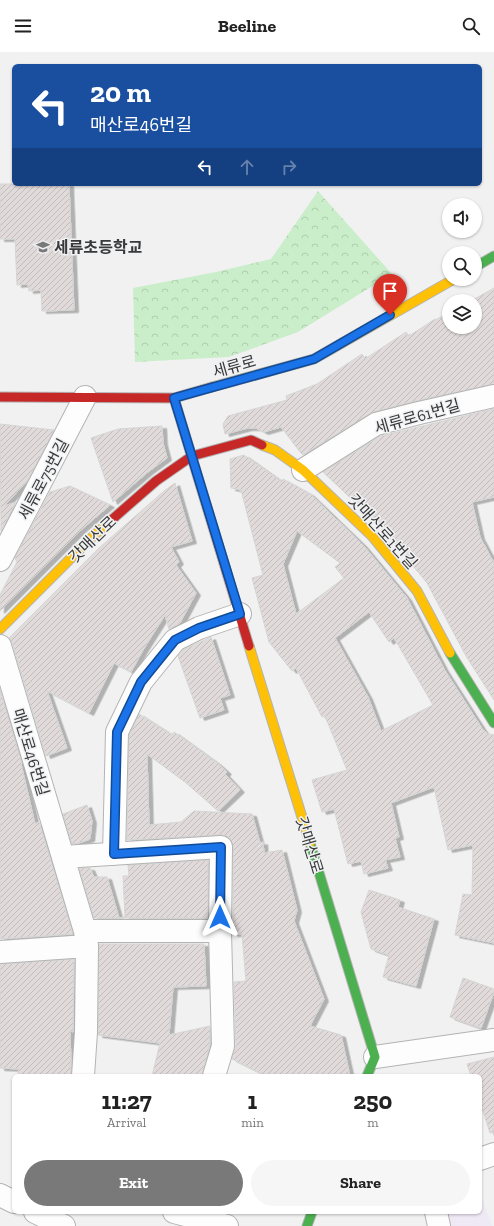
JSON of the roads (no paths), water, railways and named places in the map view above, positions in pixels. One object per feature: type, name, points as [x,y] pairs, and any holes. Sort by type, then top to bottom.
[{"type":"street","points":[[482,263],[494,256]]},
{"type":"street","name":"세류로","points":[[0,396],[174,398],[314,359],[442,286]]},
{"type":"street","name":"세류로61번길","points":[[303,470],[376,424],[494,396]]},
{"type":"street","name":"세류로75번길","points":[[0,560],[85,397]]},
{"type":"street","name":"갓매산로","points":[[174,398],[240,614],[371,1066]]},
{"type":"street","name":"갓매산로1번길","points":[[192,456],[251,440],[275,450],[303,470],[372,536],[416,591],[454,662],[494,723]]},
{"type":"street","name":"갓매산로","points":[[0,629],[90,539],[156,481],[192,456]]},
{"type":"street","points":[[114,854],[117,732],[141,682],[175,640],[199,628],[240,614]]},
{"type":"street","name":"매산로46번길","points":[[0,646],[86,938],[86,1032],[83,1074]]},
{"type":"street","points":[[63,857],[221,847],[220,931],[223,1046],[215,1074]]},
{"type":"street","points":[[0,952],[86,938],[220,931]]},
{"type":"street","points":[[371,1066],[494,1040]]},
{"type":"street","points":[[482,1158],[494,1154]]},
{"type":"street","points":[[0,1195],[12,1201]]},
{"type":"street","points":[[23,1226],[29,1214]]},
{"type":"street","points":[[39,1214],[64,1226]]},
{"type":"street","points":[[182,1214],[227,1226]]},
{"type":"street","points":[[307,1226],[311,1214]]},
{"type":"street","points":[[436,1214],[439,1226]]},
{"type":"place","name":"세류초등학교","points":[[43,247]]}]
